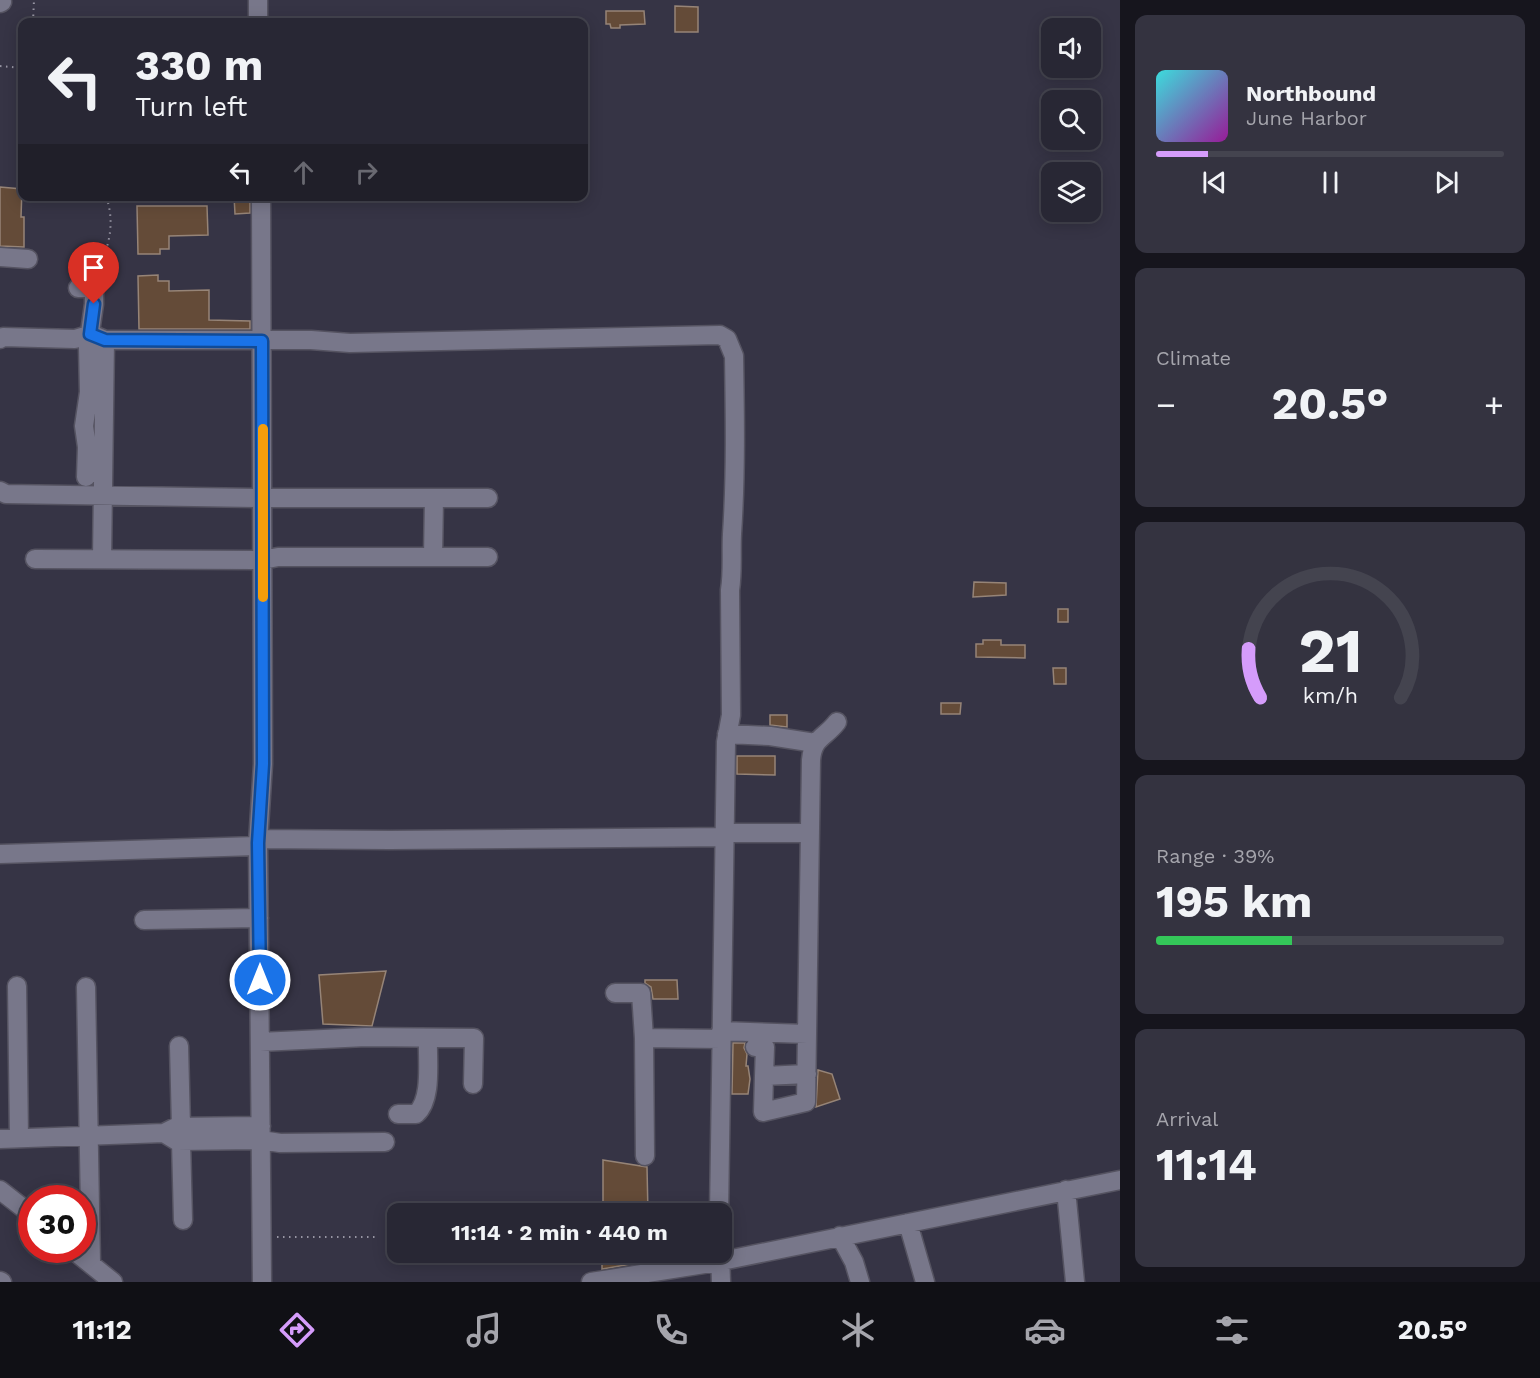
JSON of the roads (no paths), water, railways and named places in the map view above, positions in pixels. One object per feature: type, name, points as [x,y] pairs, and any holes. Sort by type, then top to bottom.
[{"type":"street","points":[[258,0],[258,18]]},
{"type":"street","points":[[261,201],[263,764],[258,843],[262,1282]]},
{"type":"street","points":[[0,257],[28,259]]},
{"type":"street","points":[[86,288],[94,304],[98,337],[103,496],[102,559]]},
{"type":"street","points":[[0,339],[3,337],[75,339],[98,337],[381,343],[720,335],[727,339],[734,356],[735,484],[730,590],[731,715],[727,734],[719,1203]]},
{"type":"street","points":[[86,477],[87,447],[84,426],[89,392],[88,347],[98,337]]},
{"type":"street","points":[[0,491],[6,494],[103,496],[488,498]]},
{"type":"street","points":[[433,557],[434,498]]},
{"type":"street","points":[[34,559],[263,560],[278,557],[488,557]]},
{"type":"street","points":[[755,1047],[765,1047],[763,1112],[806,1102],[811,760],[815,743],[837,722]]},
{"type":"street","points":[[727,734],[770,736],[815,743]]},
{"type":"street","points":[[0,854],[258,843],[810,833]]},
{"type":"street","points":[[144,920],[259,918]]},
{"type":"street","points":[[17,986],[19,1138]]},
{"type":"street","points":[[86,987],[91,1264],[113,1282]]},
{"type":"street","points":[[615,993],[641,993],[644,1038],[645,1156]]},
{"type":"street","points":[[644,1038],[807,1034]]},
{"type":"street","points":[[260,1042],[366,1037],[474,1038],[473,1084]]},
{"type":"street","points":[[398,1114],[416,1114],[422,1109],[427,1096],[428,1038]]},
{"type":"street","points":[[179,1047],[175,1134],[183,1220]]},
{"type":"street","points":[[764,1076],[807,1074]]},
{"type":"street","points":[[0,1139],[261,1133],[280,1143],[385,1142]]},
{"type":"street","points":[[732,1254],[840,1236],[1120,1180]]},
{"type":"street","points":[[0,1190],[18,1204]]},
{"type":"street","points":[[1066,1190],[1075,1282]]},
{"type":"street","points":[[908,1223],[925,1282]]},
{"type":"street","points":[[840,1236],[854,1262],[860,1282]]},
{"type":"street","points":[[591,1282],[686,1263]]},
{"type":"street","points":[[721,1263],[721,1282]]}]
